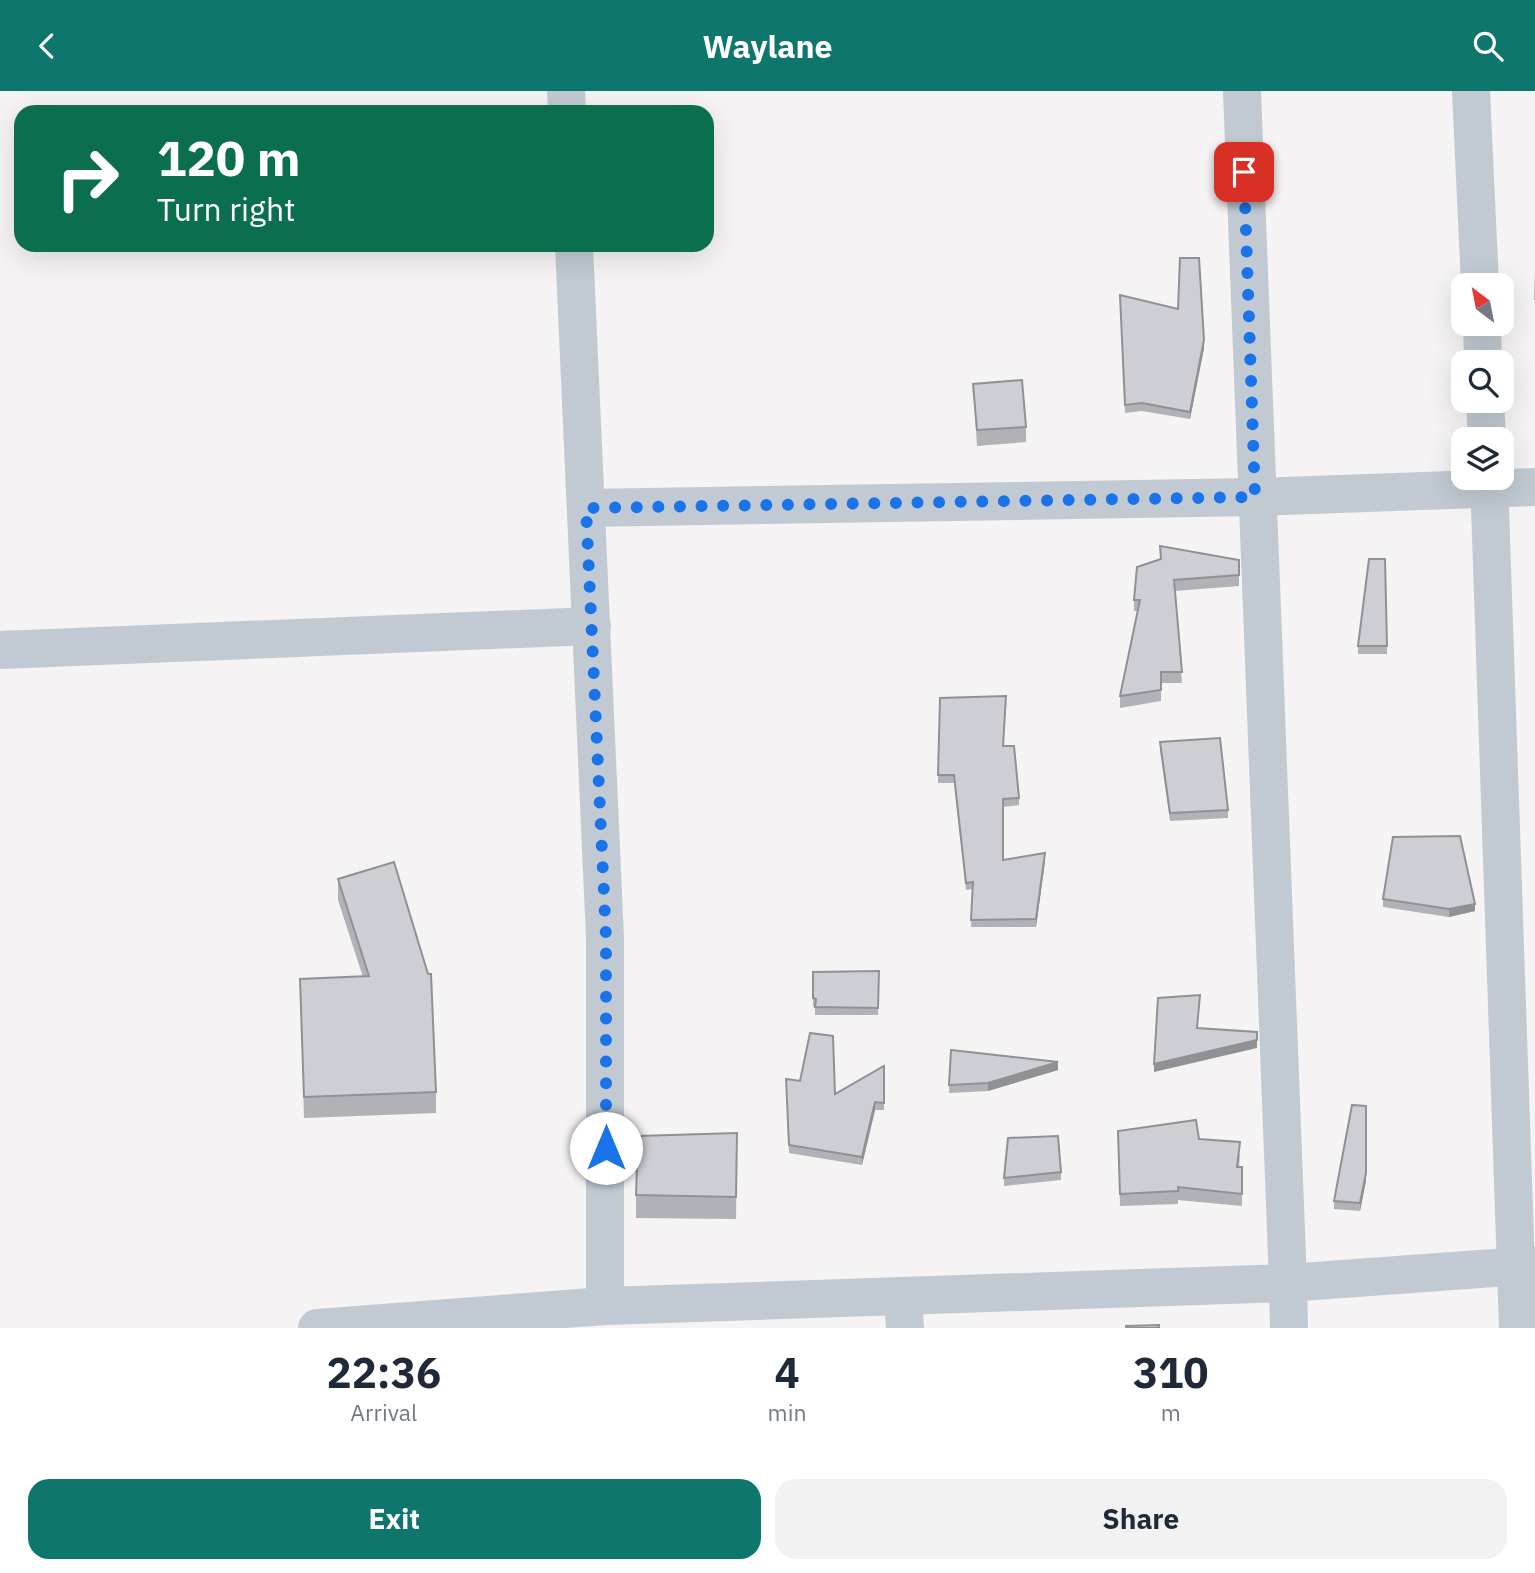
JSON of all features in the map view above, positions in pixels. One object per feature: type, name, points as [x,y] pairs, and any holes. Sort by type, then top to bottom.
[{"type":"street","points":[[1242,91],[1255,497],[1289,1328]]},
{"type":"street","points":[[1471,91],[1479,273]]},
{"type":"street","points":[[574,252],[606,938],[606,1306]]},
{"type":"street","points":[[586,508],[1255,497],[1451,485]]},
{"type":"street","points":[[1514,485],[1535,487]]},
{"type":"street","points":[[1489,490],[1525,1265],[1518,1328]]},
{"type":"street","points":[[0,650],[592,626]]},
{"type":"street","points":[[317,1328],[606,1306],[904,1313],[1525,1265]]},
{"type":"building","points":[[1180,258],[1199,258],[1204,340],[1190,412],[1142,403],[1125,405],[1120,295],[1178,309]]},
{"type":"building","points":[[1022,380],[1026,427],[977,430],[973,384]]},
{"type":"building","points":[[1160,546],[1239,560],[1239,575],[1174,580],[1182,672],[1161,672],[1161,690],[1120,696],[1140,600],[1134,600],[1137,567],[1161,559]]},
{"type":"building","points":[[1369,559],[1385,559],[1387,646],[1358,646]]},
{"type":"building","points":[[1006,696],[1003,746],[1014,746],[1019,798],[1003,799],[1003,860],[1045,853],[1036,919],[971,920],[973,882],[966,883],[954,775],[938,775],[940,698]]},
{"type":"building","points":[[1220,738],[1228,810],[1170,813],[1160,742]]},
{"type":"building","points":[[1460,836],[1475,904],[1449,909],[1383,899],[1393,837]]},
{"type":"building","points":[[394,862],[428,974],[431,974],[436,1092],[304,1097],[300,979],[369,976],[338,879]]},
{"type":"building","points":[[879,971],[878,1008],[815,1007],[813,972]]},
{"type":"building","points":[[1200,995],[1197,1028],[1257,1032],[1257,1040],[1154,1064],[1158,998]]},
{"type":"building","points":[[810,1033],[833,1036],[835,1094],[884,1066],[884,1103],[875,1102],[862,1157],[789,1145],[786,1079],[800,1081]]},
{"type":"building","points":[[951,1050],[1058,1062],[988,1083],[949,1085]]},
{"type":"building","points":[[1352,1105],[1366,1106],[1366,1173],[1360,1203],[1334,1201]]},
{"type":"building","points":[[1196,1120],[1199,1139],[1240,1142],[1237,1167],[1242,1167],[1242,1194],[1178,1187],[1178,1191],[1120,1194],[1118,1131]]},
{"type":"building","points":[[737,1133],[736,1197],[636,1195],[638,1136]]},
{"type":"building","points":[[1058,1136],[1061,1172],[1004,1178],[1008,1138]]},
{"type":"building","points":[[1159,1325],[1159,1328],[1126,1328],[1126,1326]]},
{"type":"route","points":[[606,1148],[606,938],[586,508],[1255,497],[1244,172]]}]
